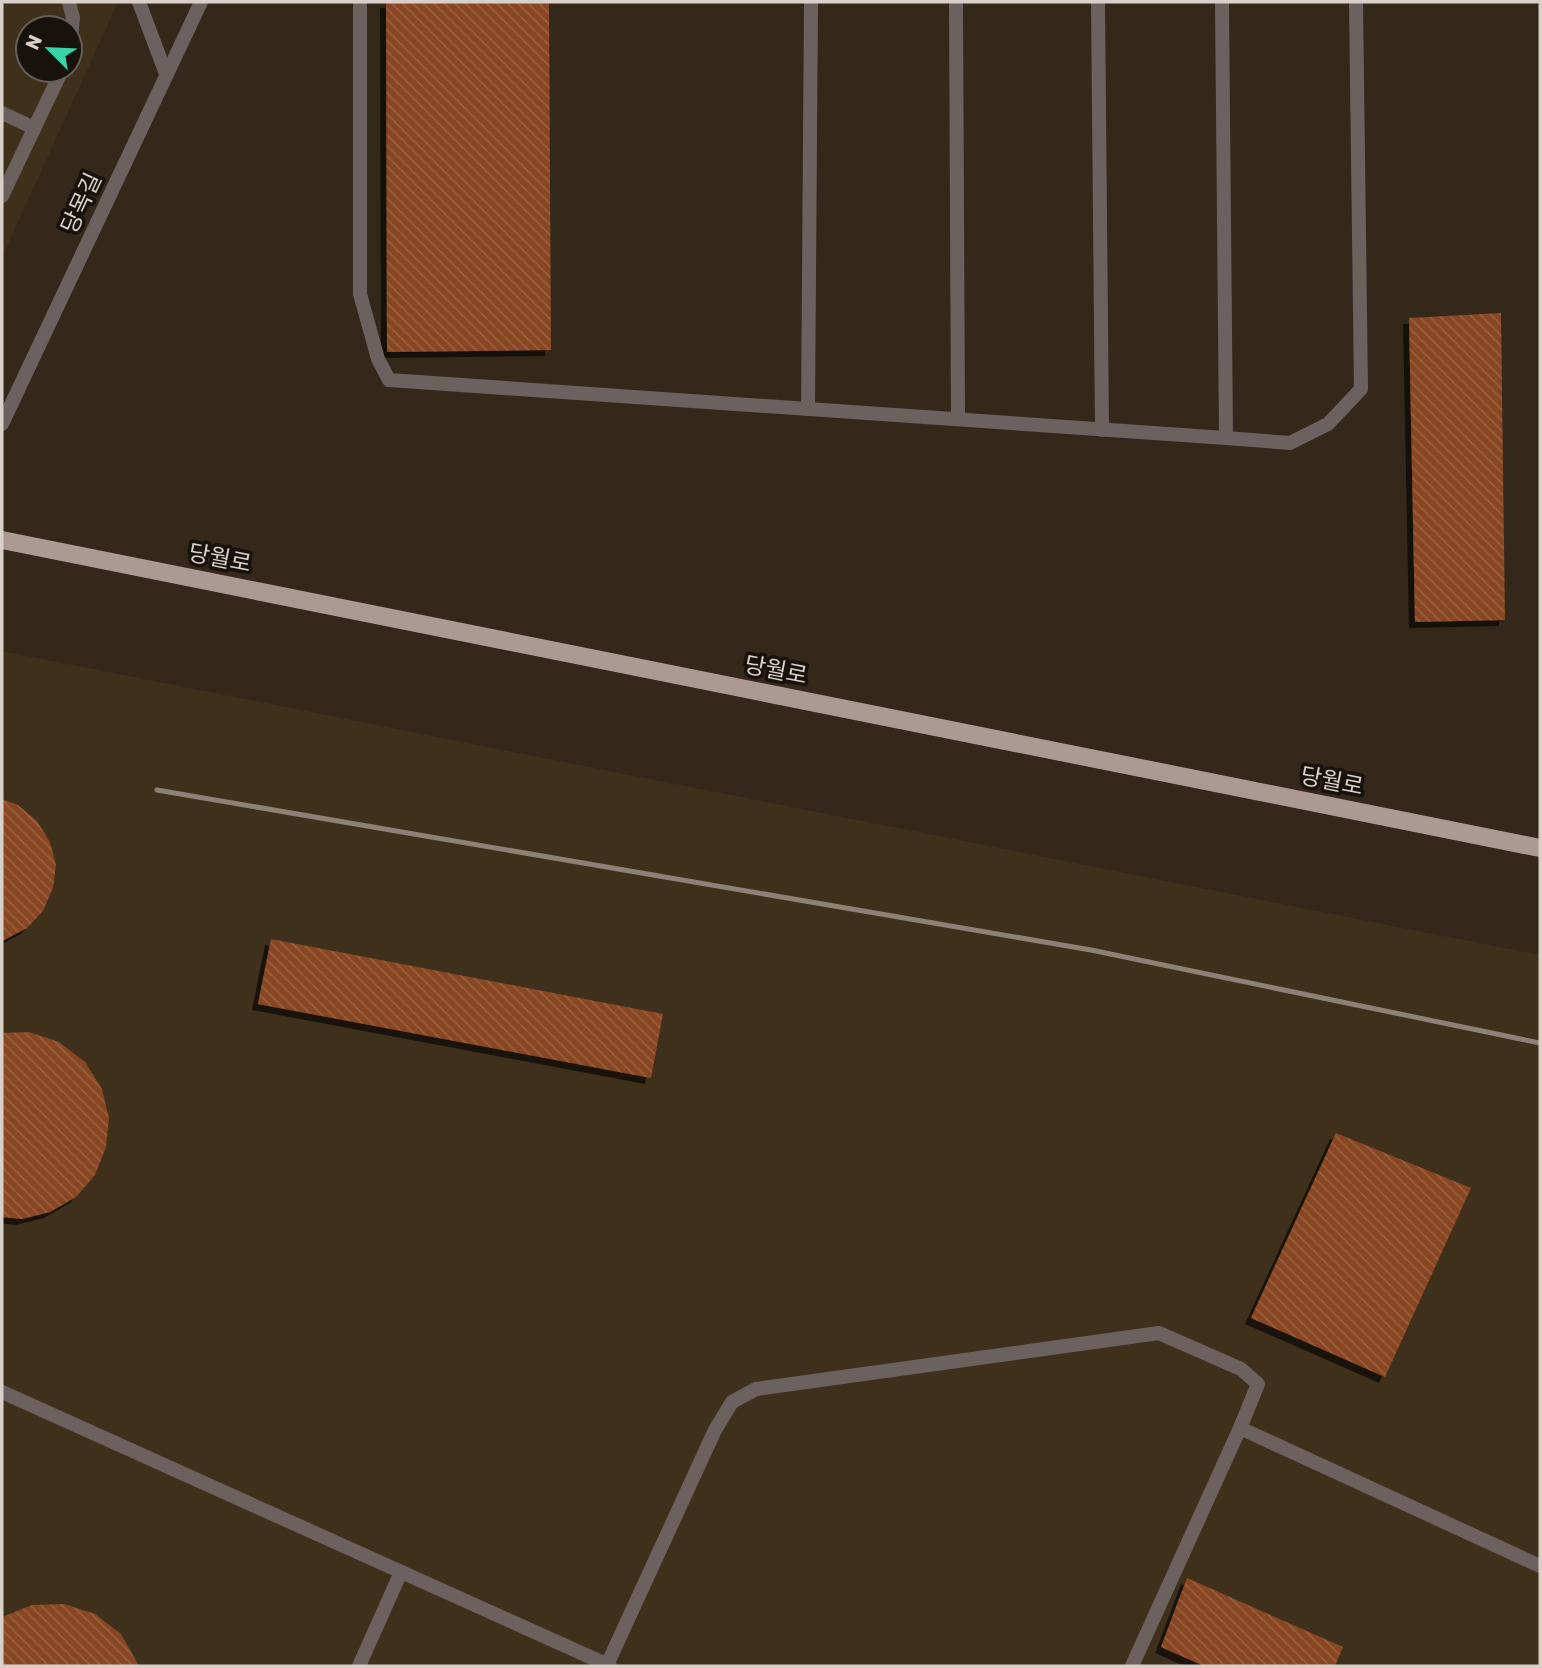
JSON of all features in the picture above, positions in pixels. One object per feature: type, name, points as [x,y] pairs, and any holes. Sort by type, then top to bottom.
[{"type":"main road","name":"당월로","points":[[2,540],[1540,848]]},
{"type":"street","points":[[139,2],[166,74]]},
{"type":"street","name":"당목길","points":[[2,424],[201,2]]},
{"type":"street","points":[[360,2],[360,294],[378,359],[389,380],[1290,443],[1328,424],[1361,389],[1356,2]]},
{"type":"street","points":[[808,409],[811,2]]},
{"type":"street","points":[[956,2],[958,419]]},
{"type":"street","points":[[1098,2],[1102,430]]},
{"type":"street","points":[[1222,2],[1226,438]]},
{"type":"street","points":[[2,196],[55,84]]},
{"type":"street","points":[[2,113],[34,128]]},
{"type":"street","points":[[2,1392],[608,1666],[715,1430],[732,1402],[756,1389],[1159,1333],[1241,1369],[1258,1384],[1132,1666]]},
{"type":"street","points":[[1240,1427],[1540,1566]]},
{"type":"street","points":[[359,1666],[401,1572]]},
{"type":"shaded area","points":[[2,2],[118,2],[84,77],[84,14],[14,14],[14,84],[81,84],[2,257]]},
{"type":"shaded area","points":[[2,651],[1540,955],[1540,1666],[2,1666]]},
{"type":"building","points":[[386,2],[549,2],[551,350],[387,352]]},
{"type":"building","points":[[1501,313],[1505,620],[1415,622],[1409,318]]},
{"type":"building","points":[[2,799],[18,805],[37,821],[50,842],[56,865],[53,888],[43,911],[27,928],[2,941]]},
{"type":"building","points":[[271,939],[663,1014],[651,1078],[258,1004]]},
{"type":"building","points":[[29,1032],[59,1042],[85,1062],[102,1089],[109,1118],[106,1147],[95,1175],[76,1197],[50,1212],[22,1219],[2,1217],[2,1033]]},
{"type":"building","points":[[1336,1133],[1471,1188],[1385,1377],[1251,1318]]},
{"type":"building","points":[[1187,1578],[1343,1647],[1335,1666],[1204,1666],[1161,1647]]},
{"type":"building","points":[[64,1604],[95,1614],[121,1634],[139,1666],[2,1666],[2,1617],[32,1605]]},
{"type":"railway","points":[[157,790],[1091,950],[1540,1043]]}]
